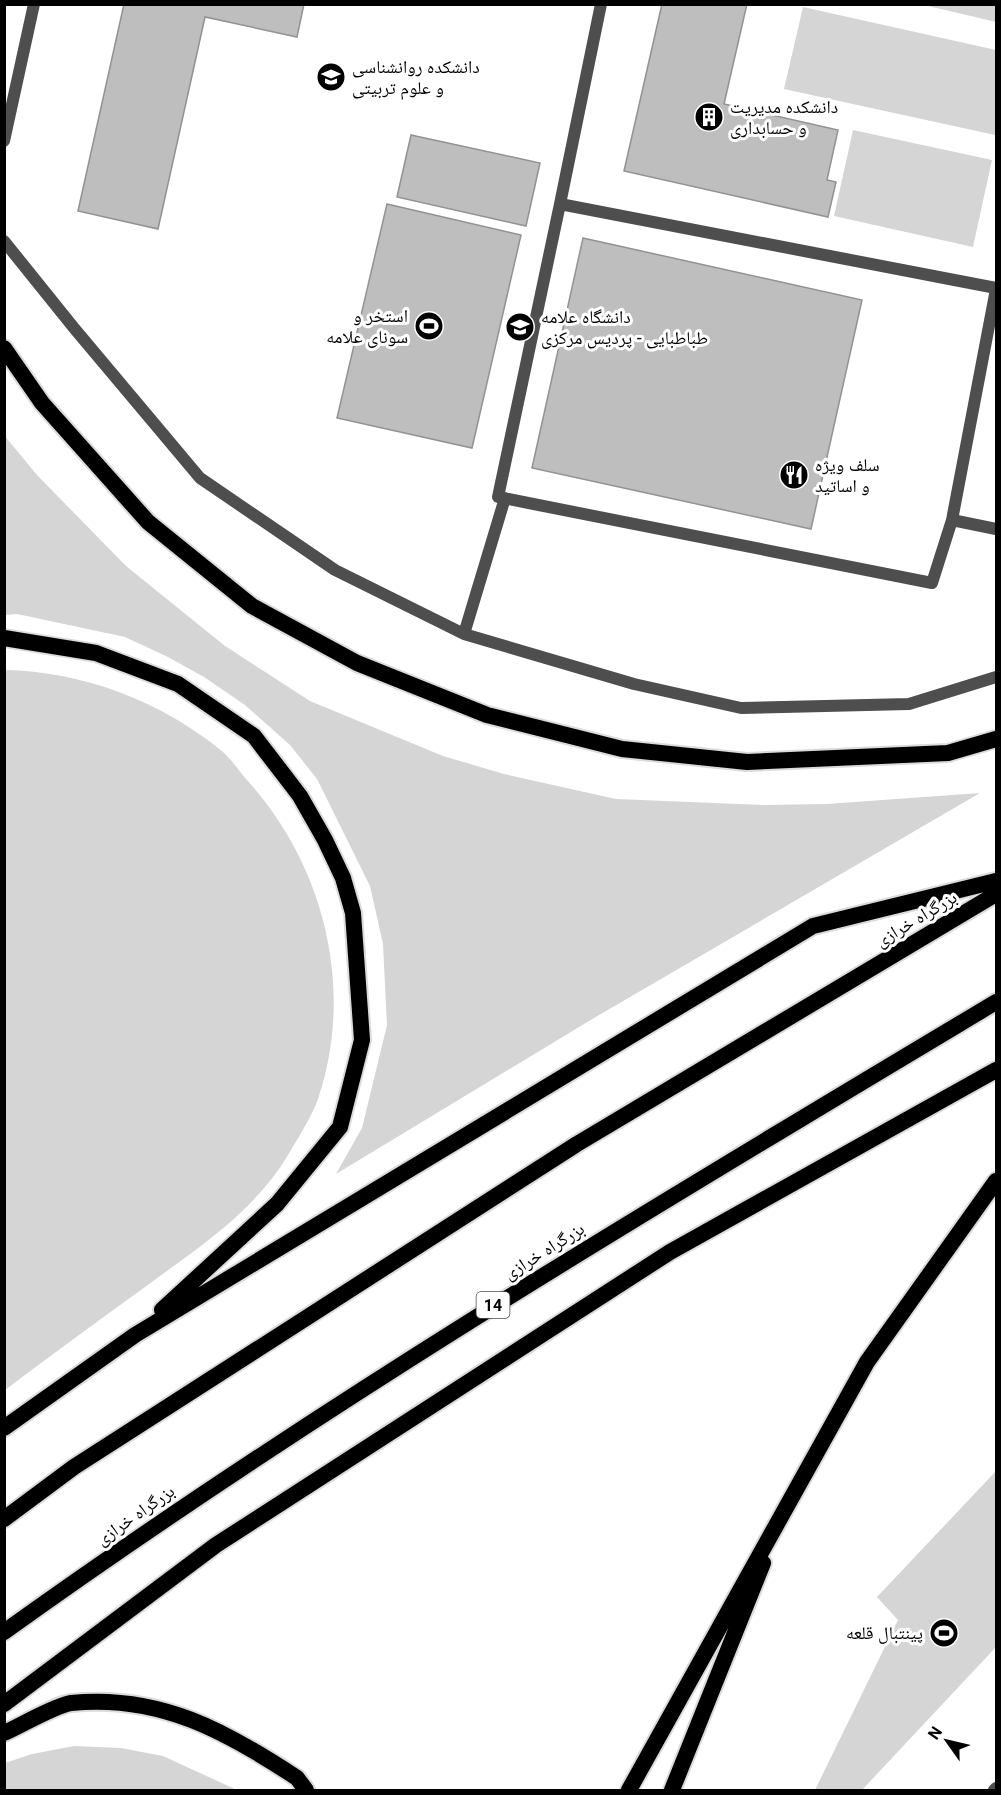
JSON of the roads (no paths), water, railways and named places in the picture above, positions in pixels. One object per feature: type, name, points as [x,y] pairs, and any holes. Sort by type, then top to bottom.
[{"type":"highway","points":[[4,348],[42,403],[148,522],[252,606],[357,663],[487,715],[621,749],[747,762],[948,753],[996,739]]},
{"type":"highway","points":[[4,638],[96,653],[178,684],[254,736],[300,796],[325,840],[343,878],[353,913],[362,1040],[340,1127],[277,1204],[135,1335]]},
{"type":"highway","points":[[4,1428],[135,1335],[813,926],[996,881]]},
{"type":"highway","name":"بزرگراه خرازی","points":[[4,1519],[74,1467],[577,1144],[996,894]]},
{"type":"highway","name":"بزرگراه خرازی","points":[[4,1632],[146,1530],[316,1417],[586,1247],[996,1002]]},
{"type":"highway","points":[[4,1704],[216,1545],[660,1259],[996,1070]]},
{"type":"highway","points":[[629,1791],[791,1493],[867,1362],[996,1180]]},
{"type":"highway","points":[[672,1791],[791,1493]]},
{"type":"highway","points":[[4,1733],[69,1703],[145,1705],[209,1725],[297,1778],[306,1791]]},
{"type":"lane","points":[[4,141],[34,4]]},
{"type":"lane","points":[[560,204],[996,288],[952,520],[932,583],[498,497],[600,4]]},
{"type":"lane","points":[[4,241],[200,478],[335,570],[464,634],[634,684],[741,708],[909,704],[996,677]]},
{"type":"lane","points":[[464,634],[505,498]]},
{"type":"lane","points":[[952,520],[996,529]]},
{"type":"place","name":"دانشکده روانشناسی و علوم تربیتی","points":[[331,77]]},
{"type":"place","name":"دانشکده مدیریت و حسابداری","points":[[709,117]]},
{"type":"place","name":"استخر و سونای علامه","points":[[429,326]]},
{"type":"place","name":"دانشگاه علامه طباطبایی - پردیس مرکزی","points":[[520,327]]},
{"type":"place","name":"سلف ویژه و اساتید","points":[[794,475]]},
{"type":"place","name":"پینتبال قلعه","points":[[944,1633]]}]
